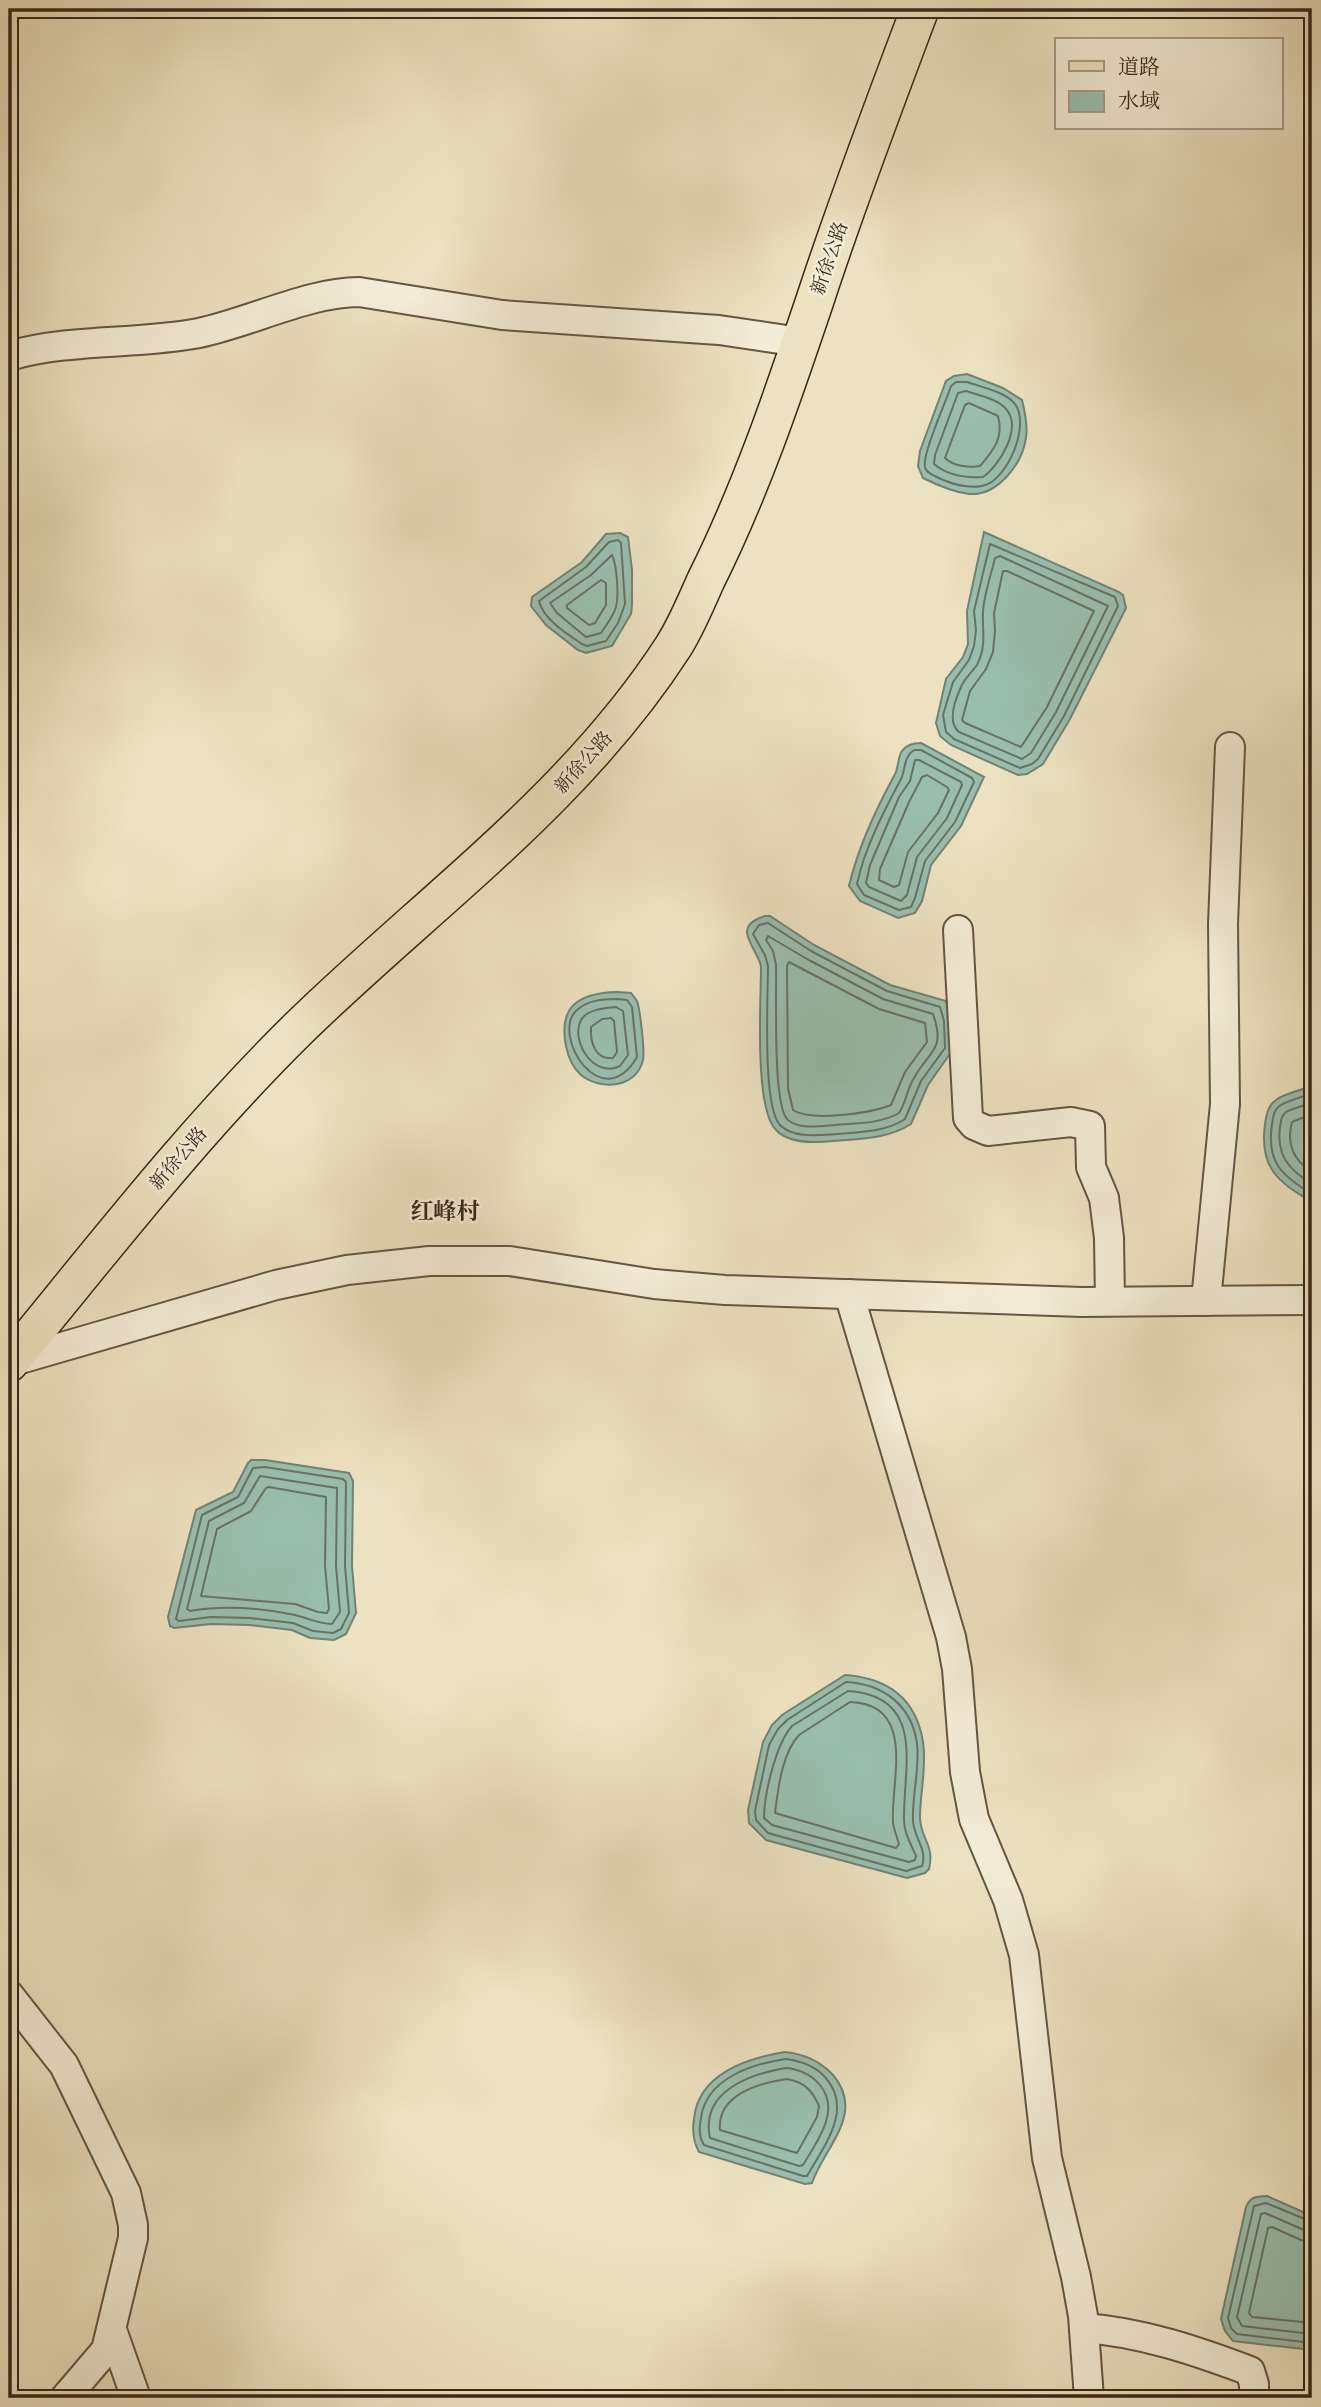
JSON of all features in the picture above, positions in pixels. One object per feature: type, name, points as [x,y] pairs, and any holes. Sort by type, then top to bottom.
[{"type":"main road","name":"新徐公路","points":[[9,1362],[155,1184],[246,1082],[346,983],[547,801],[627,712],[676,643],[719,554],[761,456],[844,212],[920,9]]},
{"type":"street","points":[[9,356],[60,346],[198,333],[240,323],[323,296],[347,292],[502,315],[719,330],[800,342]]},
{"type":"street","points":[[1206,1301],[1225,1104],[1223,924],[1230,747]]},
{"type":"street","points":[[958,930],[968,1118],[974,1125],[988,1131],[1071,1122],[1090,1126],[1091,1167],[1104,1198],[1109,1238],[1110,1301]]},
{"type":"street","points":[[9,1362],[276,1285],[347,1270],[429,1261],[510,1261],[690,1288],[1110,1301],[1312,1300]]},
{"type":"street","points":[[849,1294],[951,1637],[957,1670],[965,1772],[974,1819],[1008,1900],[1024,1955],[1047,2158],[1076,2277],[1084,2328],[1089,2398]]},
{"type":"street","points":[[9,1995],[64,2064],[125,2193],[133,2225],[133,2238],[112,2330],[103,2356],[65,2398]]},
{"type":"street","points":[[1084,2328],[1101,2329],[1192,2349],[1250,2371],[1254,2398]]},
{"type":"street","points":[[112,2330],[136,2398]]},
{"type":"water","points":[[967,374],[1003,388],[1022,400],[1027,428],[1024,448],[1007,476],[990,490],[969,494],[945,488],[923,478],[918,466],[920,451],[946,381],[954,376]]},
{"type":"water","points":[[984,532],[1119,592],[1123,595],[1126,608],[1070,719],[1043,764],[1027,774],[1018,775],[951,745],[940,736],[936,723],[946,679],[963,657],[968,644],[967,611]]},
{"type":"water","points":[[620,533],[628,537],[632,570],[631,614],[612,646],[586,653],[578,650],[546,625],[531,606],[532,597],[582,562],[606,534]]},
{"type":"water","points":[[921,743],[984,777],[961,826],[931,865],[922,901],[915,913],[898,918],[860,901],[849,886],[862,843],[896,773],[900,754],[908,745]]},
{"type":"water","points":[[770,916],[814,945],[890,985],[946,1001],[951,1019],[952,1051],[928,1085],[911,1124],[893,1133],[863,1139],[818,1142],[788,1138],[776,1130],[764,1100],[760,1027],[761,966],[747,931],[755,920]]},
{"type":"water","points":[[617,992],[631,993],[637,1001],[643,1060],[639,1069],[626,1081],[608,1085],[589,1080],[581,1075],[571,1062],[566,1046],[565,1021],[574,1004],[582,999]]},
{"type":"water","points":[[1312,1086],[1312,1202],[1289,1188],[1274,1172],[1268,1163],[1264,1139],[1267,1114],[1273,1102],[1284,1095]]},
{"type":"water","points":[[251,1460],[349,1473],[353,1481],[352,1566],[356,1613],[346,1634],[334,1640],[310,1638],[292,1630],[249,1625],[170,1626],[168,1617],[196,1510],[233,1492]]},
{"type":"water","points":[[845,1675],[886,1686],[897,1693],[914,1713],[923,1742],[921,1825],[930,1853],[929,1869],[925,1873],[907,1878],[766,1840],[749,1823],[748,1810],[763,1742],[772,1725],[782,1715]]},
{"type":"water","points":[[785,2052],[811,2059],[828,2070],[842,2089],[845,2103],[839,2130],[812,2183],[805,2184],[699,2152],[694,2140],[693,2123],[698,2103],[715,2080],[741,2064]]},
{"type":"water","points":[[1267,2196],[1312,2216],[1312,2350],[1233,2341],[1225,2331],[1221,2319],[1246,2207],[1254,2198]]},
{"type":"district","name":"红峰村","points":[[445,1211]]}]
